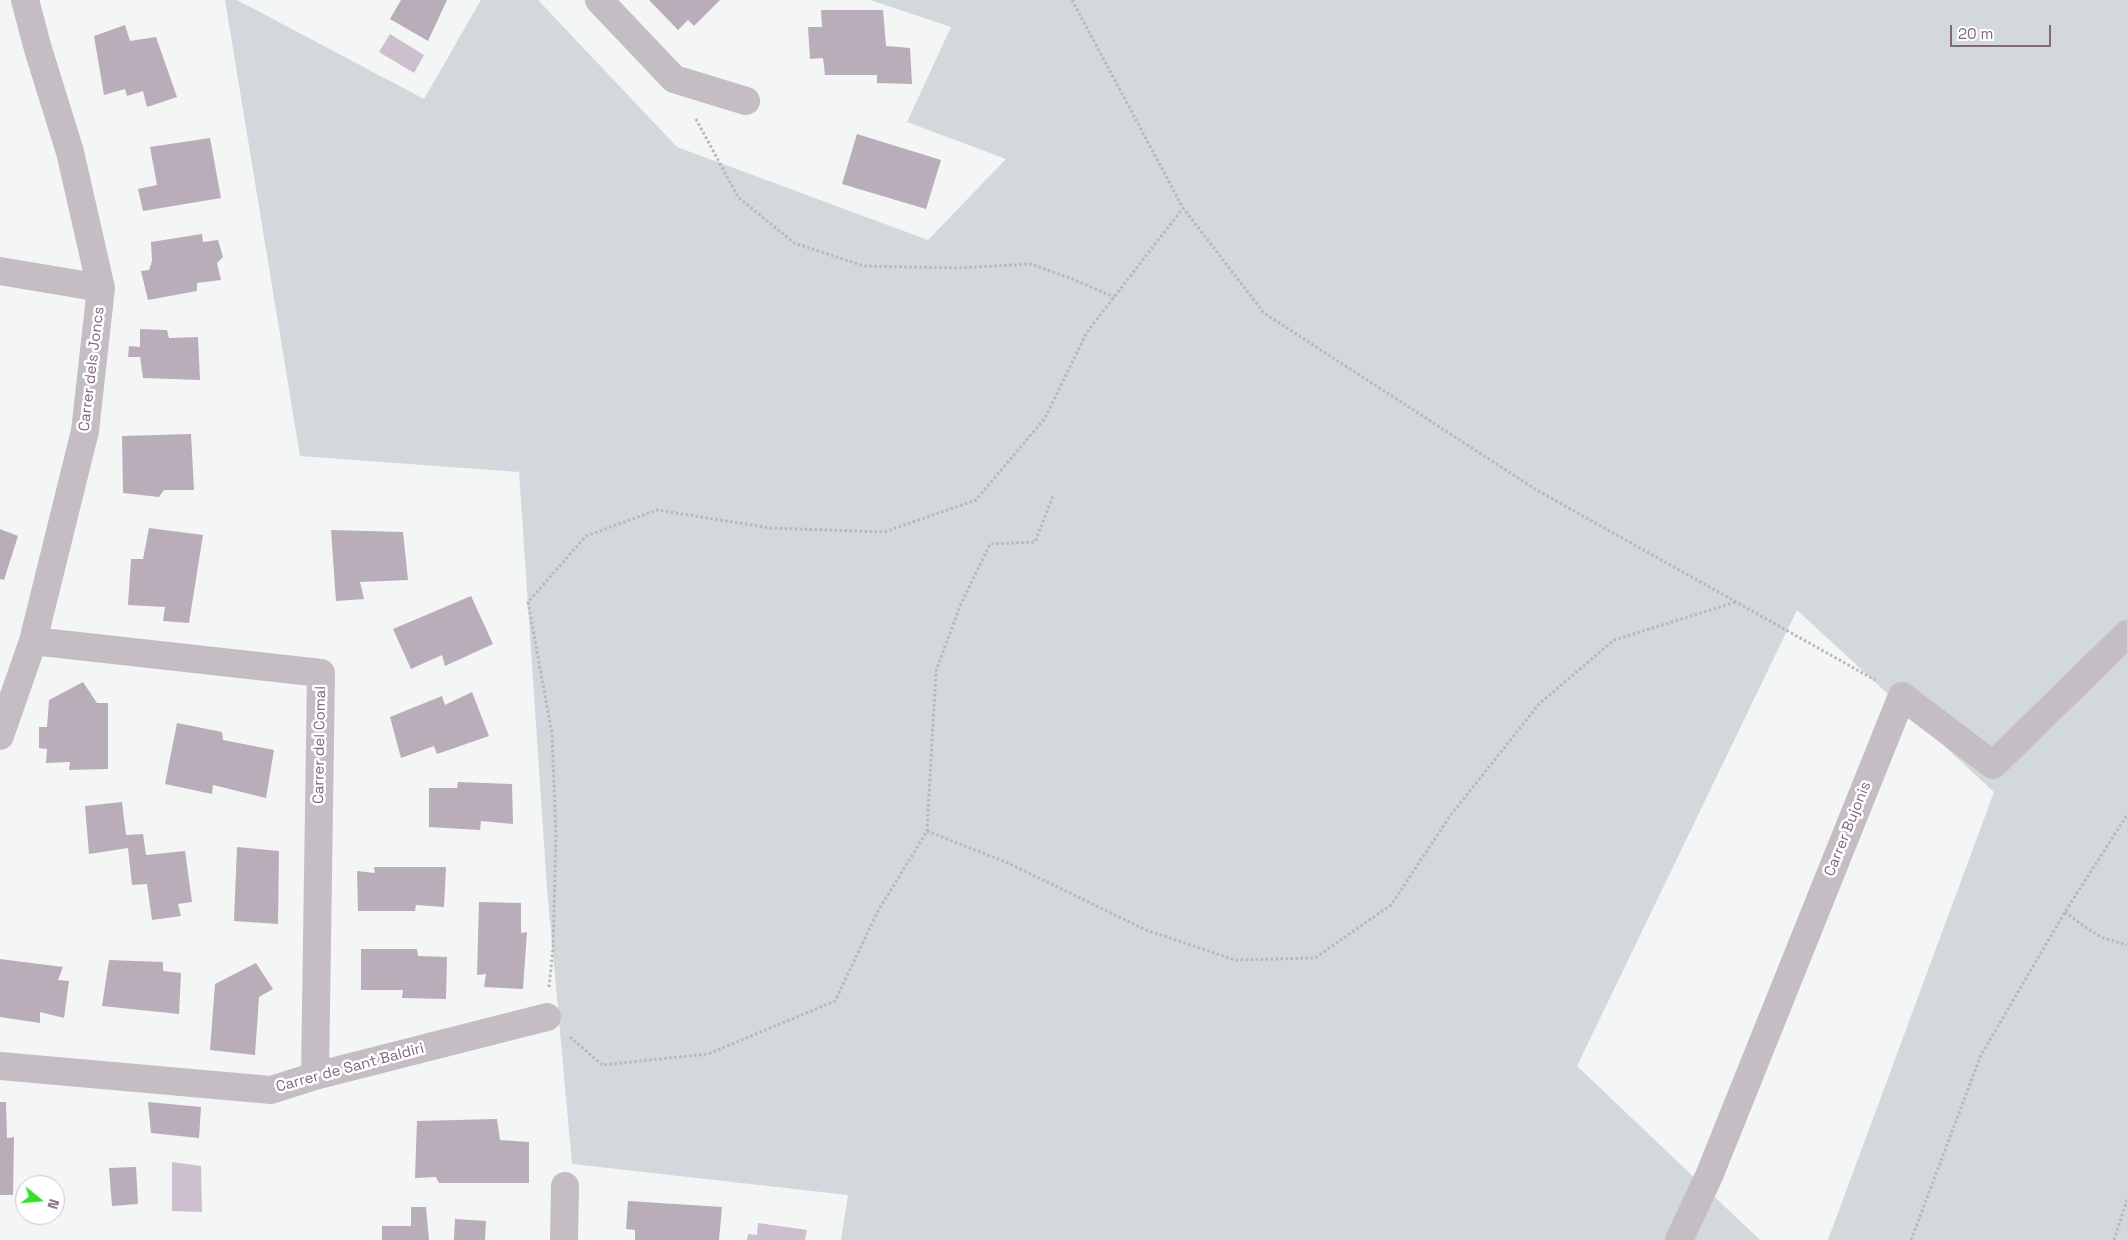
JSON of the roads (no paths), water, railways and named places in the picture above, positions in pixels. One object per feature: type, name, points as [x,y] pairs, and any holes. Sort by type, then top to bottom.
[{"type":"street","name":"Carrer dels Joncs","points":[[0,736],[11,674],[33,641],[85,432],[101,288],[70,152],[25,0]]},
{"type":"street","points":[[599,0],[674,79],[746,101]]},
{"type":"street","points":[[0,271],[101,288]]},
{"type":"street","name":"Carrer Bujonis","points":[[1679,1240],[1709,1176],[1902,696],[1993,765],[2127,634]]},
{"type":"street","name":"Carrer del Comal","points":[[33,641],[321,673],[315,1076]]},
{"type":"street","name":"Carrer de Sant Baldiri","points":[[0,1066],[271,1090],[315,1076],[547,1017]]},
{"type":"street","points":[[564,1240],[565,1186]]}]
